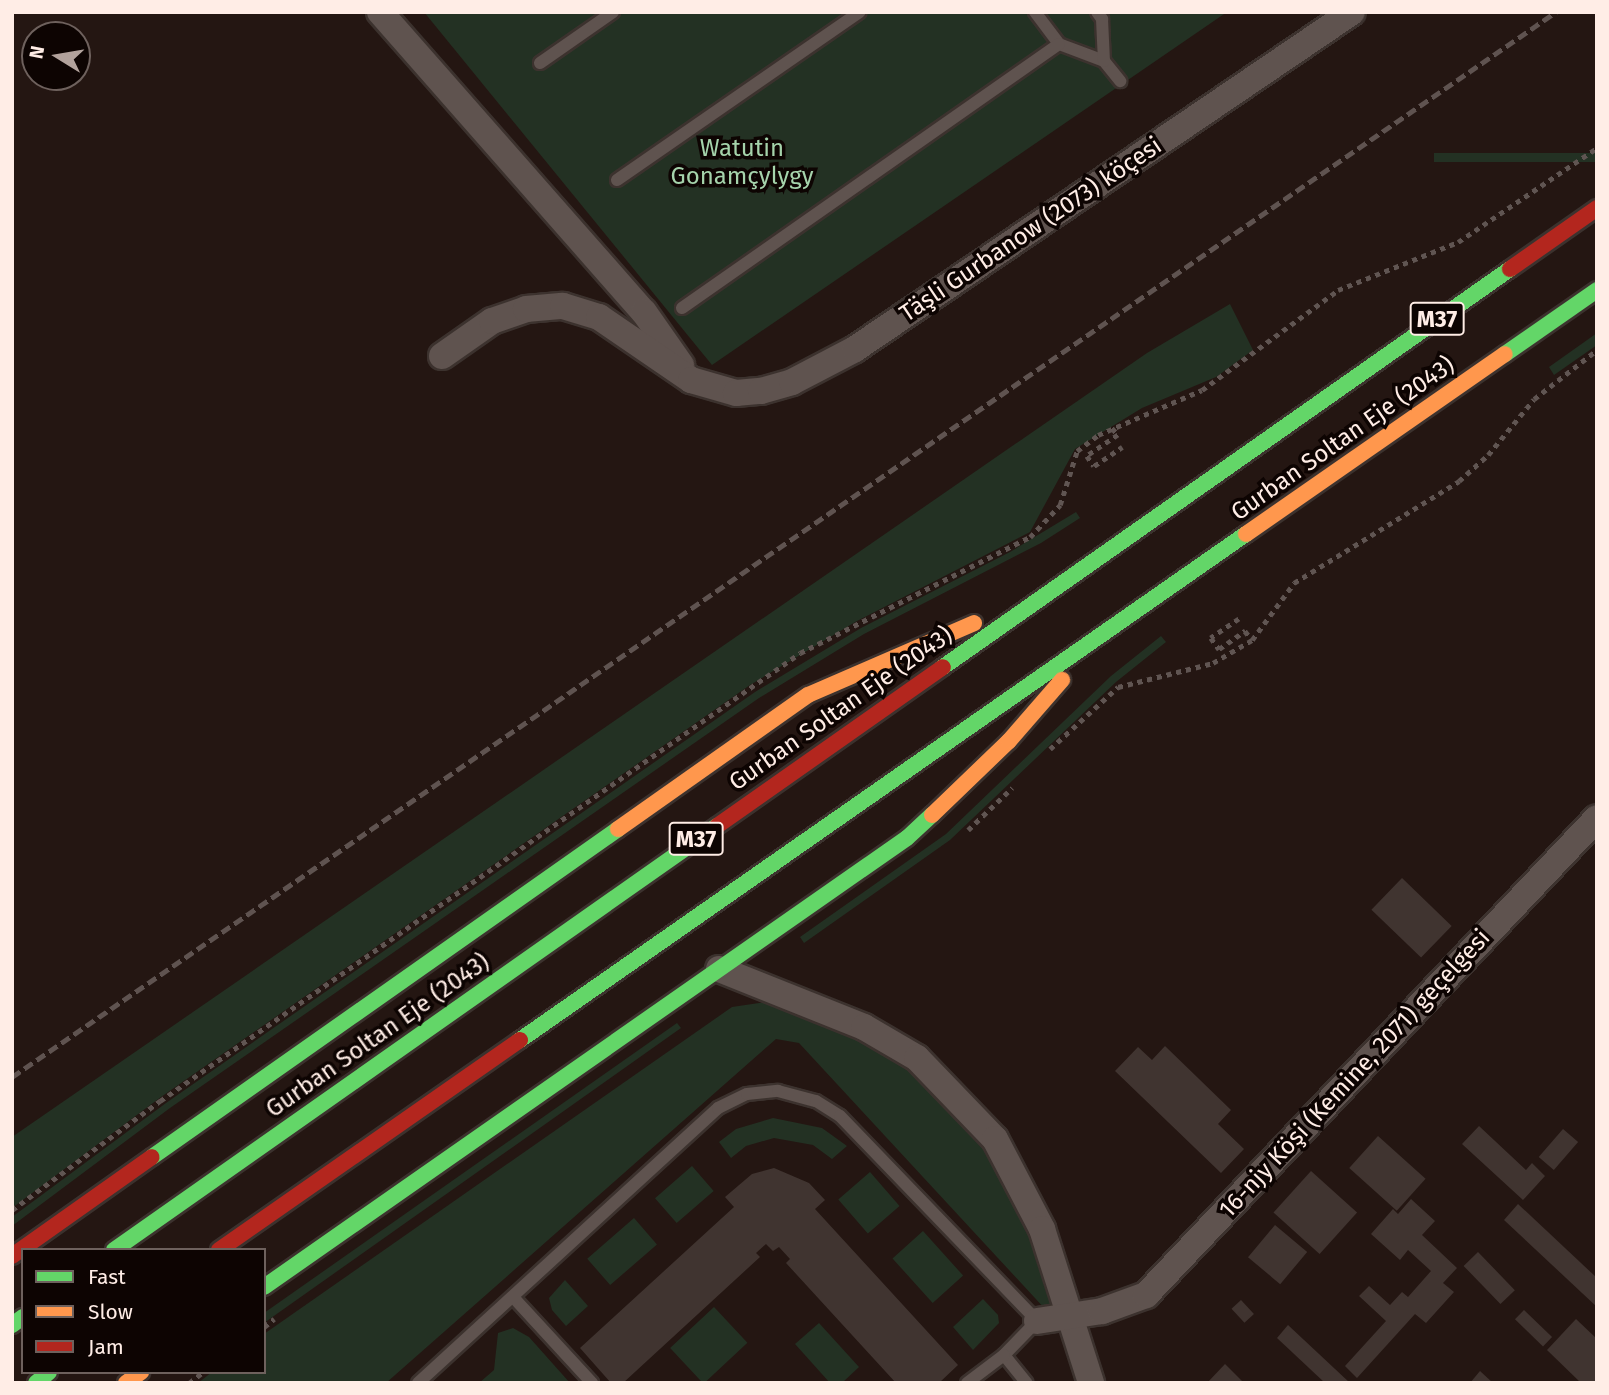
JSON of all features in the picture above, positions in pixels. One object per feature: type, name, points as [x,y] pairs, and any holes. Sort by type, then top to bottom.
[{"type":"highway","name":"Gurban Soltan Eje (2043)","points":[[117,1248],[1050,589],[1597,208]]},
{"type":"highway","name":"Gurban Soltan Eje (2043)","points":[[222,1248],[1597,290]]},
{"type":"highway","points":[[23,1248],[808,695],[1050,589]]},
{"type":"highway","points":[[266,1286],[907,838],[1009,741],[1099,637]]},
{"type":"street","points":[[380,12],[644,312],[691,380]]},
{"type":"street","name":"Täşli Gurbanow (2073) köçesi","points":[[442,356],[492,321],[526,309],[563,306],[599,317],[691,380],[736,393],[761,391],[792,382],[855,349],[1352,12]]},
{"type":"street","name":"16-njy Köşi (Kemine, 2071) geçelgesi","points":[[1037,1321],[1102,1311],[1146,1295],[1597,818]]},
{"type":"street","points":[[719,969],[864,1027],[917,1058],[995,1139],[1042,1228],[1091,1383]]},
{"type":"lane","points":[[540,63],[613,12]]},
{"type":"lane","points":[[617,180],[860,12]]},
{"type":"lane","points":[[1035,12],[1059,44],[1104,61],[1120,81]]},
{"type":"lane","points":[[1104,15],[1104,61]]},
{"type":"lane","points":[[682,308],[1059,44]]},
{"type":"lane","points":[[418,1383],[718,1108],[747,1094],[778,1091],[816,1101],[840,1116],[1037,1321],[1004,1355],[967,1383]]},
{"type":"lane","points":[[513,1297],[592,1383]]},
{"type":"lane","points":[[1004,1355],[1027,1383]]},
{"type":"path","points":[[1112,428],[1118,435],[1087,456],[1094,466],[1122,447]]},
{"type":"path","points":[[1239,619],[1211,638],[1219,649],[1245,631],[1252,640]]},
{"type":"green space","name":"Watutin Gonamçylygy","points":[[424,12],[1227,12],[712,365]]},
{"type":"green space","points":[[1434,153],[1597,153],[1597,162],[1434,162]]},
{"type":"green space","points":[[1230,304],[1253,350],[1216,377],[1142,408],[1075,449],[1030,532],[857,621],[750,685],[161,1097],[12,1208],[12,1137],[1147,353]]},
{"type":"green space","points":[[1597,333],[1597,345],[1554,375],[1549,367]]},
{"type":"green space","points":[[1076,512],[1080,518],[1041,543],[864,634],[759,698],[170,1108],[12,1226],[12,1217],[166,1103],[755,692],[861,628],[1010,552]]},
{"type":"green space","points":[[1161,636],[1166,642],[1116,682],[950,840],[804,943],[800,937],[946,834],[1111,676]]},
{"type":"green space","points":[[779,1000],[918,1062],[1003,1169],[1053,1290],[1052,1309],[1046,1310],[799,1043],[776,1039],[386,1383],[198,1383],[209,1374],[266,1374],[266,1333],[732,1007]]},
{"type":"green space","points":[[677,1023],[681,1028],[266,1322],[266,1312]]},
{"type":"green space","points":[[773,1118],[822,1128],[847,1146],[832,1159],[813,1145],[774,1138],[746,1146],[731,1158],[719,1142],[736,1129]]},
{"type":"green space","points":[[692,1166],[714,1191],[677,1223],[655,1198]]},
{"type":"green space","points":[[870,1172],[900,1206],[868,1234],[838,1200]]},
{"type":"green space","points":[[634,1218],[657,1244],[610,1285],[587,1259]]},
{"type":"green space","points":[[923,1231],[963,1276],[933,1303],[893,1258]]},
{"type":"green space","points":[[565,1280],[588,1306],[566,1326],[552,1310],[549,1298]]},
{"type":"green space","points":[[983,1299],[998,1315],[999,1323],[973,1350],[953,1327]]},
{"type":"green space","points":[[714,1307],[747,1343],[704,1383],[670,1348]]},
{"type":"green space","points":[[819,1323],[859,1367],[842,1383],[830,1383],[795,1344]]},
{"type":"green space","points":[[513,1328],[529,1337],[570,1383],[479,1383],[494,1370],[498,1333]]},
{"type":"building","points":[[1402,878],[1452,926],[1421,958],[1371,910]]},
{"type":"building","points":[[1165,1046],[1231,1110],[1218,1124],[1244,1149],[1221,1173],[1115,1071],[1138,1047],[1152,1060]]},
{"type":"building","points":[[1479,1126],[1526,1170],[1532,1163],[1545,1176],[1523,1200],[1462,1144]]},
{"type":"building","points":[[1563,1129],[1578,1142],[1554,1170],[1539,1157]]},
{"type":"building","points":[[1378,1136],[1426,1179],[1397,1211],[1349,1168]]},
{"type":"building","points":[[774,1168],[809,1183],[825,1200],[815,1209],[958,1365],[939,1383],[896,1383],[786,1263],[790,1259],[779,1247],[773,1251],[766,1244],[756,1253],[760,1257],[623,1383],[611,1383],[580,1348],[734,1207],[725,1197],[752,1174]]},
{"type":"building","points":[[1311,1171],[1357,1212],[1320,1254],[1274,1213]]},
{"type":"building","points":[[1411,1199],[1435,1221],[1422,1235],[1457,1268],[1443,1283],[1454,1292],[1426,1323],[1415,1314],[1357,1378],[1345,1366],[1386,1321],[1359,1296],[1369,1286],[1390,1305],[1402,1292],[1408,1297],[1431,1271],[1408,1250],[1400,1260],[1371,1234],[1393,1209],[1398,1214]]},
{"type":"building","points":[[1518,1204],[1597,1278],[1597,1307],[1504,1220]]},
{"type":"building","points":[[1275,1225],[1307,1252],[1280,1284],[1248,1257]]},
{"type":"building","points":[[1478,1252],[1515,1290],[1500,1304],[1464,1266]]},
{"type":"building","points":[[1241,1300],[1254,1314],[1244,1323],[1231,1309]]},
{"type":"building","points":[[1524,1310],[1552,1337],[1543,1346],[1515,1319]]},
{"type":"building","points":[[1576,1319],[1597,1339],[1597,1383],[1581,1383],[1547,1350]]},
{"type":"building","points":[[1288,1325],[1350,1383],[1325,1383],[1277,1338]]},
{"type":"building","points":[[1225,1364],[1244,1383],[1207,1383]]},
{"type":"building","points":[[1480,1371],[1493,1383],[1470,1383]]},
{"type":"railway","points":[[12,1077],[1556,12]]},
{"type":"traffic: fast","points":[[943,667],[1510,269]]},
{"type":"traffic: fast","points":[[1505,354],[1597,290]]},
{"type":"traffic: fast","points":[[520,1040],[1246,534]]},
{"type":"traffic: fast","points":[[266,1286],[907,838],[932,815]]},
{"type":"traffic: fast","points":[[117,1248],[717,826]]},
{"type":"traffic: fast","points":[[152,1157],[618,829]]},
{"type":"traffic: fast","points":[[12,1325],[21,1318]]},
{"type":"traffic: fast","points":[[36,1383],[47,1374]]},
{"type":"traffic: slow","points":[[1246,534],[1505,354]]},
{"type":"traffic: slow","points":[[618,829],[808,695],[974,623]]},
{"type":"traffic: slow","points":[[932,815],[1009,741],[1062,680]]},
{"type":"traffic: slow","points":[[126,1383],[138,1374]]},
{"type":"traffic: jam","points":[[1510,269],[1597,208]]},
{"type":"traffic: jam","points":[[717,826],[943,667]]},
{"type":"traffic: jam","points":[[222,1248],[520,1040]]},
{"type":"traffic: jam","points":[[23,1248],[152,1157]]},
{"type":"traffic: jam","points":[[12,1256],[21,1250]]}]
